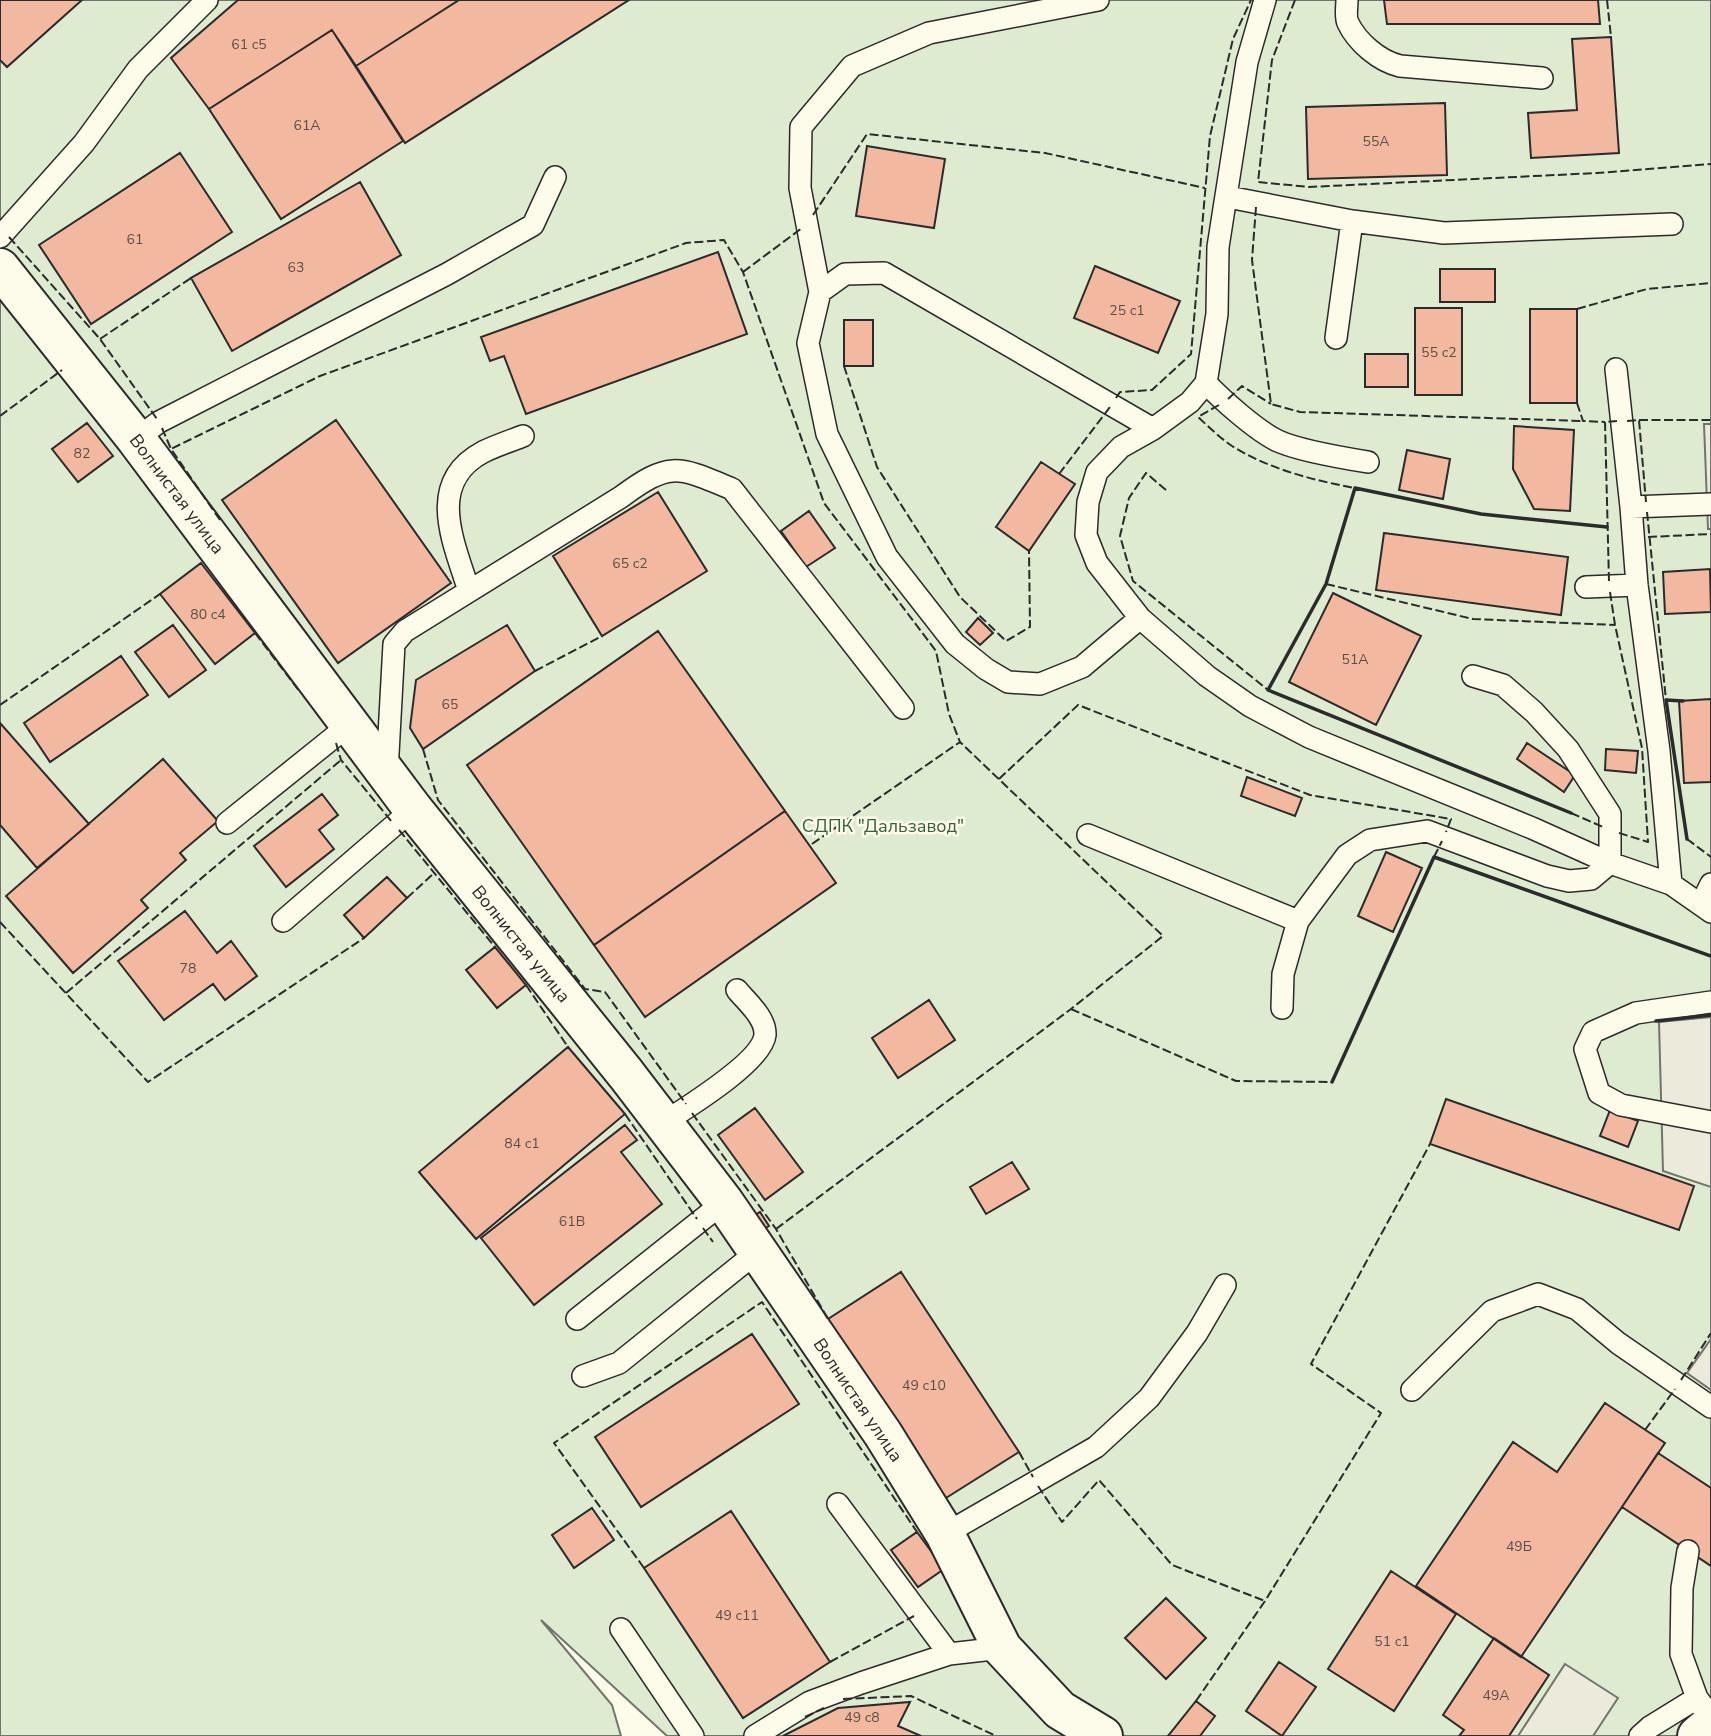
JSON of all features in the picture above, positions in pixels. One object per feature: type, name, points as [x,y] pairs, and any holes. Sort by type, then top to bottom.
[{"type":"street","name":"Волнистая улица","points":[[0,268],[136,439],[413,809],[724,1202],[883,1434],[945,1534],[1002,1647],[1060,1710],[1103,1736]]},
{"type":"street","points":[[1697,1736],[1704,1711]]},
{"type":"lane","points":[[0,237],[84,142],[138,69],[207,0]]},
{"type":"lane","points":[[1098,0],[929,33],[852,66],[802,127],[800,188],[820,292],[808,343],[827,434],[887,557],[955,644],[986,669],[1008,682],[1040,684],[1082,667],[1140,618]]},
{"type":"lane","points":[[1265,0],[1247,62],[1228,197],[1218,247],[1217,314],[1206,383],[1190,402],[1153,429],[1121,447],[1097,471],[1088,502],[1086,535],[1097,563],[1140,618],[1207,676],[1250,706],[1285,725],[1610,863],[1671,884],[1706,908],[1711,884]]},
{"type":"lane","points":[[1347,0],[1347,21],[1365,45],[1385,63],[1542,78]]},
{"type":"lane","points":[[136,439],[159,422],[447,274],[533,225],[555,177]]},
{"type":"lane","points":[[1228,197],[1352,221],[1444,233],[1672,224]]},
{"type":"lane","points":[[1336,338],[1352,221]]},
{"type":"lane","points":[[820,292],[845,274],[884,273],[1153,429]]},
{"type":"lane","points":[[1616,369],[1637,585],[1659,751],[1671,884]]},
{"type":"lane","points":[[1206,383],[1224,402],[1278,441],[1368,462]]},
{"type":"lane","points":[[469,591],[449,520],[448,495],[454,478],[482,453],[523,436]]},
{"type":"lane","points":[[387,774],[394,644],[405,631],[621,497],[650,476],[670,470],[695,473],[732,489],[903,708]]},
{"type":"lane","points":[[1631,507],[1711,504]]},
{"type":"lane","points":[[1586,587],[1637,585]]},
{"type":"lane","points":[[1282,1008],[1283,974],[1298,921],[1347,855],[1370,841],[1427,831],[1525,868],[1569,881],[1591,879],[1610,863],[1610,814],[1568,749],[1534,712],[1503,685],[1474,676]]},
{"type":"lane","points":[[227,823],[349,725]]},
{"type":"lane","points":[[283,921],[413,809]]},
{"type":"lane","points":[[1088,835],[1298,921]]},
{"type":"lane","points":[[663,1123],[751,1060],[762,1047],[765,1033],[761,1019],[737,989]]},
{"type":"lane","points":[[1711,1002],[1636,1013],[1593,1032],[1585,1049],[1599,1093],[1621,1105],[1711,1122]]},
{"type":"lane","points":[[577,1319],[724,1202]]},
{"type":"lane","points":[[583,1377],[619,1363],[757,1252]]},
{"type":"lane","points":[[945,1534],[1096,1447],[1149,1398],[1197,1333],[1225,1285]]},
{"type":"lane","points":[[1412,1390],[1492,1311],[1538,1294],[1577,1309],[1618,1343],[1711,1408]]},
{"type":"lane","points":[[838,1504],[949,1654]]},
{"type":"lane","points":[[1688,1551],[1682,1588],[1681,1654],[1704,1711],[1711,1717]]},
{"type":"lane","points":[[621,1629],[693,1736]]},
{"type":"lane","points":[[755,1736],[810,1703],[949,1654],[1002,1647]]},
{"type":"lane","points":[[1640,1736],[1650,1727],[1704,1711]]},
{"type":"green space","name":"СДПК \"Дальзавод\"","points":[[0,0],[1711,0],[1711,1719],[1691,1736],[667,1736],[541,1620],[612,1705],[621,1736],[0,1736]]},
{"type":"shaded area","points":[[1704,424],[1711,424],[1711,529],[1708,529]]},
{"type":"shaded area","points":[[1711,1017],[1711,1187],[1663,1171],[1659,1022]]},
{"type":"shaded area","points":[[1711,1339],[1711,1390],[1687,1373]]},
{"type":"shaded area","points":[[1565,1664],[1618,1698],[1593,1736],[1518,1736]]},
{"type":"building","points":[[0,0],[82,0],[7,67],[0,60]]},
{"type":"building","points":[[238,0],[459,0],[356,66],[332,30],[209,109],[171,58]]},
{"type":"building","points":[[459,0],[629,0],[405,143],[356,66]]},
{"type":"building","points":[[1384,0],[1598,0],[1600,24],[1387,24]]},
{"type":"building","points":[[332,30],[403,141],[281,219],[209,109]]},
{"type":"building","points":[[1611,37],[1619,153],[1531,158],[1528,113],[1577,110],[1572,39]]},
{"type":"building","points":[[1445,103],[1447,175],[1308,179],[1306,107]]},
{"type":"building","points":[[867,146],[945,159],[934,228],[856,216]]},
{"type":"building","points":[[180,153],[232,232],[91,324],[39,245]]},
{"type":"building","points":[[360,182],[401,255],[232,351],[191,278]]},
{"type":"building","points":[[718,252],[747,334],[526,414],[504,356],[490,361],[481,337]]},
{"type":"building","points":[[1095,266],[1180,301],[1158,353],[1074,318]]},
{"type":"building","points":[[1440,269],[1495,269],[1495,302],[1440,302]]},
{"type":"building","points":[[1415,308],[1462,308],[1462,395],[1415,395]]},
{"type":"building","points":[[1530,309],[1577,309],[1577,403],[1530,403]]},
{"type":"building","points":[[844,320],[873,320],[873,366],[844,366]]},
{"type":"building","points":[[1365,354],[1408,354],[1408,387],[1365,387]]},
{"type":"building","points":[[336,420],[451,583],[338,663],[222,500]]},
{"type":"building","points":[[87,423],[113,456],[78,482],[52,449]]},
{"type":"building","points":[[1514,426],[1574,430],[1570,511],[1534,509],[1513,469]]},
{"type":"building","points":[[1407,450],[1450,459],[1443,499],[1399,490]]},
{"type":"building","points":[[1041,462],[1075,484],[1029,551],[996,527]]},
{"type":"building","points":[[658,492],[707,571],[602,636],[553,556]]},
{"type":"building","points":[[809,511],[835,548],[806,567],[781,531]]},
{"type":"building","points":[[1384,533],[1568,557],[1561,615],[1376,590]]},
{"type":"building","points":[[201,563],[255,633],[215,664],[160,594]]},
{"type":"building","points":[[1710,569],[1711,612],[1665,614],[1663,572]]},
{"type":"building","points":[[1333,593],[1421,636],[1376,725],[1289,682]]},
{"type":"building","points":[[978,618],[993,633],[980,645],[966,632]]},
{"type":"building","points":[[173,625],[206,670],[169,697],[135,652]]},
{"type":"building","points":[[507,625],[535,671],[423,749],[410,728],[416,680]]},
{"type":"building","points":[[658,631],[785,811],[594,945],[467,765]]},
{"type":"building","points":[[121,656],[148,695],[50,762],[24,723]]},
{"type":"building","points":[[1711,699],[1711,782],[1684,783],[1679,701]]},
{"type":"building","points":[[0,723],[89,824],[37,868],[0,825]]},
{"type":"building","points":[[1527,743],[1575,775],[1564,792],[1517,759]]},
{"type":"building","points":[[1606,749],[1638,751],[1636,773],[1605,770]]},
{"type":"building","points":[[163,759],[218,821],[180,853],[186,860],[141,900],[148,908],[73,973],[6,896]]},
{"type":"building","points":[[1247,777],[1302,798],[1295,816],[1241,796]]},
{"type":"building","points":[[322,794],[338,815],[319,830],[334,849],[286,887],[254,846]]},
{"type":"building","points":[[785,811],[836,883],[645,1017],[594,945]]},
{"type":"building","points":[[1386,852],[1422,868],[1393,932],[1358,916]]},
{"type":"building","points":[[387,877],[407,898],[364,938],[344,915]]},
{"type":"building","points":[[185,911],[217,953],[231,941],[257,976],[225,1000],[213,984],[164,1020],[118,961]]},
{"type":"building","points":[[495,947],[526,985],[497,1008],[466,970]]},
{"type":"building","points":[[929,1000],[955,1040],[898,1078],[872,1038]]},
{"type":"building","points":[[568,1047],[625,1114],[476,1239],[419,1172]]},
{"type":"building","points":[[1446,1099],[1694,1186],[1679,1230],[1430,1144]]},
{"type":"building","points":[[755,1108],[803,1172],[765,1200],[718,1135]]},
{"type":"building","points":[[1610,1110],[1638,1121],[1628,1147],[1600,1136]]},
{"type":"building","points":[[625,1125],[637,1140],[621,1152],[662,1204],[534,1305],[481,1238]]},
{"type":"building","points":[[1012,1162],[1029,1189],[986,1214],[970,1187]]},
{"type":"building","points":[[760,1212],[769,1226],[756,1234],[746,1221]]},
{"type":"building","points":[[901,1272],[1019,1452],[946,1498],[828,1319]]},
{"type":"building","points":[[752,1334],[799,1404],[641,1507],[595,1437]]},
{"type":"building","points":[[1605,1403],[1665,1443],[1521,1657],[1416,1586],[1513,1442],[1557,1472]]},
{"type":"building","points":[[1658,1453],[1711,1488],[1711,1566],[1622,1507]]},
{"type":"building","points":[[592,1508],[614,1540],[574,1568],[552,1535]]},
{"type":"building","points":[[731,1511],[830,1662],[743,1718],[644,1568]]},
{"type":"building","points":[[917,1532],[944,1569],[918,1587],[891,1550]]},
{"type":"building","points":[[1391,1571],[1456,1614],[1394,1711],[1328,1669]]},
{"type":"building","points":[[1166,1598],[1206,1638],[1166,1679],[1125,1638]]},
{"type":"building","points":[[1494,1638],[1549,1675],[1509,1736],[1459,1736],[1464,1730],[1443,1715]]},
{"type":"building","points":[[1279,1662],[1316,1687],[1282,1736],[1246,1711]]},
{"type":"building","points":[[1196,1701],[1215,1716],[1200,1736],[1168,1736]]},
{"type":"building","points":[[910,1702],[898,1726],[921,1736],[783,1736],[838,1708]]},
{"type":"fence","points":[[1116,398],[1120,392],[1152,390],[1191,354],[1210,136],[1233,39],[1251,0]]},
{"type":"fence","points":[[1295,0],[1272,60],[1258,182],[1309,187],[1597,173],[1711,164]]},
{"type":"fence","points":[[1607,0],[1611,37]]},
{"type":"fence","points":[[813,215],[867,134],[1045,153],[1205,188]]},
{"type":"fence","points":[[1256,207],[1252,260],[1271,404],[1300,412],[1583,421]]},
{"type":"fence","points":[[743,272],[802,228]]},
{"type":"fence","points":[[9,237],[100,339],[157,419]]},
{"type":"fence","points":[[220,520],[171,449],[320,376],[686,243],[724,240],[743,272],[824,503],[936,651],[949,714],[960,742],[809,846]]},
{"type":"fence","points":[[100,339],[191,278]]},
{"type":"fence","points":[[1577,309],[1647,289],[1711,283]]},
{"type":"fence","points":[[844,366],[877,467],[960,597],[1006,641],[1030,627],[1029,551]]},
{"type":"fence","points":[[0,416],[62,370]]},
{"type":"fence","points":[[1228,399],[1242,386],[1271,404]]},
{"type":"fence","points":[[1577,403],[1583,421],[1605,422]]},
{"type":"fence","points":[[1219,405],[1198,417],[1232,446],[1291,473],[1355,488]]},
{"type":"fence","points":[[1059,474],[1110,407]]},
{"type":"fence","points":[[1639,420],[1711,420]]},
{"type":"fence","points":[[1627,421],[1639,420],[1646,502]]},
{"type":"fence","points":[[1609,581],[1605,422],[1617,421]]},
{"type":"fence","points":[[162,428],[171,449]]},
{"type":"fence","points":[[1166,490],[1146,473],[1129,498],[1120,536],[1133,581],[1268,690]]},
{"type":"fence","points":[[1647,512],[1666,700]]},
{"type":"fence","points":[[1648,537],[1711,534]]},
{"type":"fence","points":[[1326,584],[1473,619],[1615,625]]},
{"type":"fence","points":[[1610,592],[1642,748],[1648,842],[1616,832]]},
{"type":"fence","points":[[0,705],[160,594]]},
{"type":"fence","points":[[255,633],[300,692]]},
{"type":"fence","points":[[535,671],[602,636]]},
{"type":"fence","points":[[999,779],[1078,705],[1310,795],[1451,819],[1446,832]]},
{"type":"fence","points":[[776,1229],[1071,1009],[1163,936],[960,742]]},
{"type":"fence","points":[[336,743],[341,760],[392,822]]},
{"type":"fence","points":[[423,749],[438,800],[585,989],[605,992],[686,1104]]},
{"type":"fence","points":[[66,993],[341,760]]},
{"type":"fence","points":[[1571,813],[1603,827]]},
{"type":"fence","points":[[399,830],[495,947]]},
{"type":"fence","points":[[1687,839],[1711,857]]},
{"type":"fence","points":[[1434,857],[1442,841]]},
{"type":"fence","points":[[407,898],[434,873]]},
{"type":"fence","points":[[0,922],[148,1082],[364,938]]},
{"type":"fence","points":[[526,985],[568,1047]]},
{"type":"fence","points":[[1071,1009],[1236,1081],[1332,1082]]},
{"type":"fence","points":[[692,1113],[776,1229],[828,1319]]},
{"type":"fence","points":[[625,1114],[697,1219]]},
{"type":"fence","points":[[1196,1701],[1265,1601],[1381,1413],[1311,1364],[1430,1144]]},
{"type":"fence","points":[[703,1228],[713,1242]]},
{"type":"fence","points":[[644,1568],[554,1443],[762,1302],[917,1532]]},
{"type":"fence","points":[[1681,1380],[1711,1333]]},
{"type":"fence","points":[[1645,1430],[1675,1389]]},
{"type":"fence","points":[[1019,1452],[1033,1477]]},
{"type":"fence","points":[[1038,1486],[1062,1522],[1099,1480],[1172,1565],[1265,1601]]},
{"type":"fence","points":[[830,1662],[914,1616]]},
{"type":"fence","points":[[843,1699],[911,1696],[996,1736]]},
{"type":"fence","points":[[805,1717],[824,1708]]},
{"type":"wall","points":[[1571,813],[1268,690],[1326,584],[1355,488],[1481,514],[1607,527]]},
{"type":"wall","points":[[1683,701],[1666,700],[1687,839]]},
{"type":"wall","points":[[1332,1082],[1434,857],[1711,956]]},
{"type":"wall","points":[[1656,1021],[1711,1015]]}]
